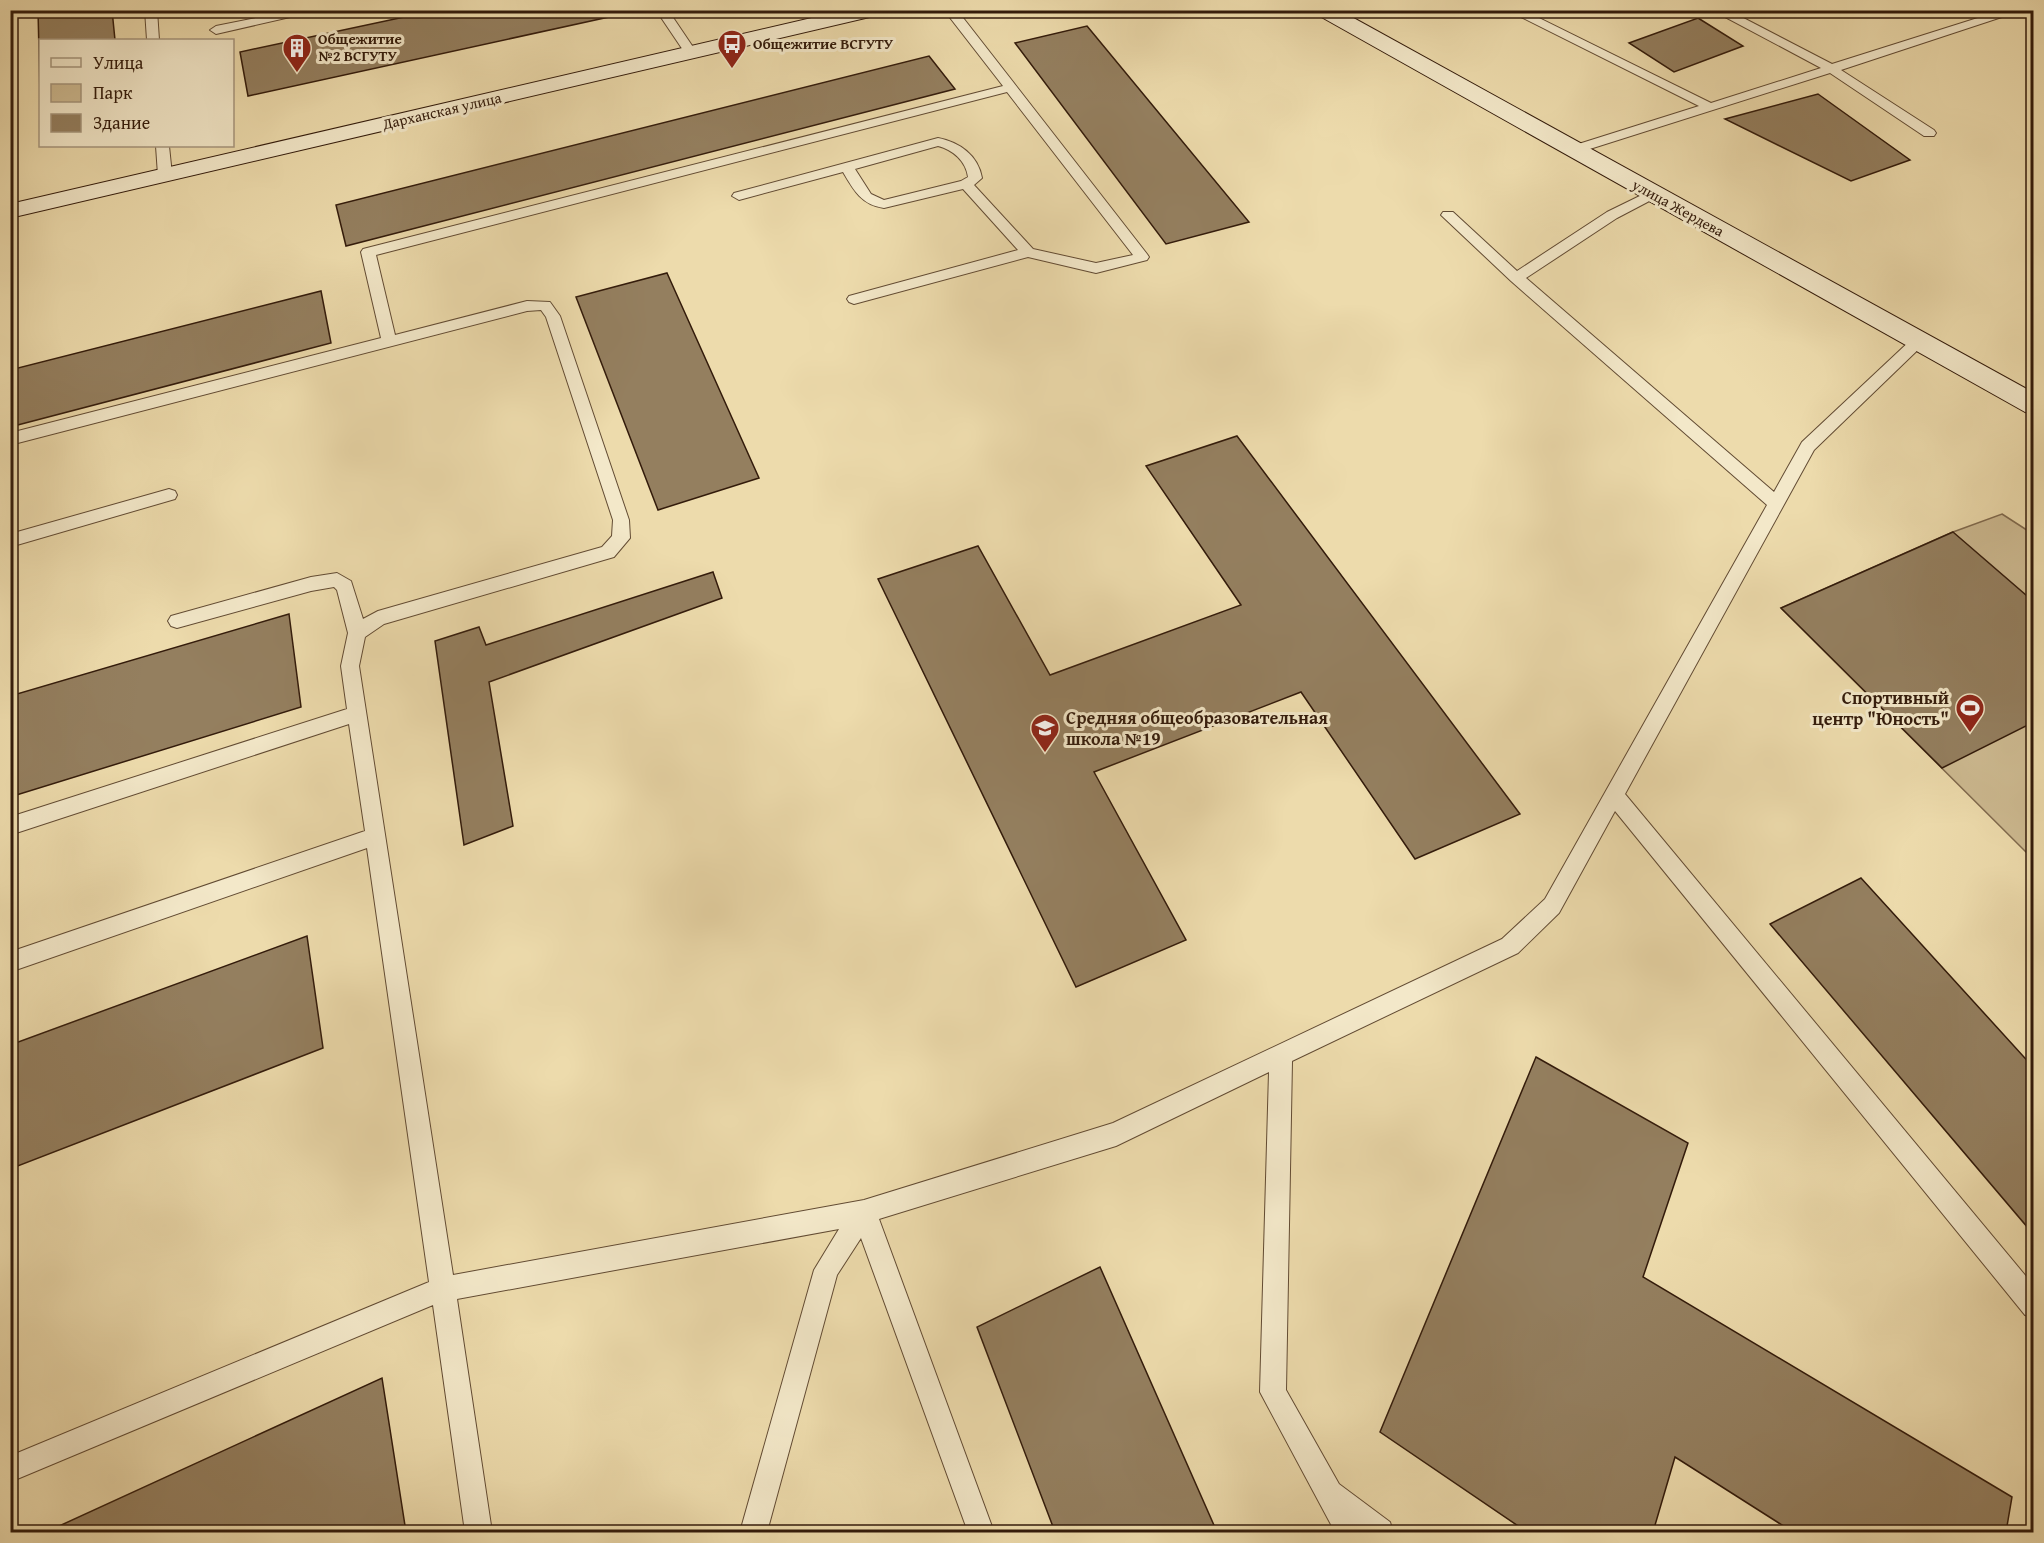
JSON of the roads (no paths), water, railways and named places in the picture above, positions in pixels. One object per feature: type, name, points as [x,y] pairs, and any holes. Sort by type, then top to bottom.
[{"type":"street","name":"Дарханская улица","points":[[10,211],[874,10]]},
{"type":"street","name":"улица Жердева","points":[[1323,10],[2034,405]]},
{"type":"lane","points":[[151,10],[153,39]]},
{"type":"lane","points":[[216,30],[315,10]]},
{"type":"lane","points":[[662,10],[691,53]]},
{"type":"lane","points":[[854,299],[1029,252],[1096,268],[1142,257],[950,10]]},
{"type":"lane","points":[[1513,10],[1710,107]]},
{"type":"lane","points":[[1718,10],[1832,69],[1929,133]]},
{"type":"lane","points":[[1574,150],[2017,10]]},
{"type":"lane","points":[[389,341],[368,252],[1010,88]]},
{"type":"lane","points":[[739,196],[938,142],[947,143],[958,150],[975,172],[975,178],[966,184],[884,204],[875,204],[869,201],[847,167]]},
{"type":"lane","points":[[162,147],[165,176]]},
{"type":"lane","points":[[966,184],[1029,252]]},
{"type":"lane","points":[[1516,278],[1612,215],[1652,194]]},
{"type":"lane","points":[[1448,215],[1516,278],[1776,503]]},
{"type":"lane","points":[[10,439],[527,306],[545,306],[553,316],[621,520],[621,538],[608,552],[378,618],[357,633]]},
{"type":"lane","points":[[10,1469],[442,1289],[864,1212],[1116,1134],[1510,946],[1552,906],[1808,446],[1918,342]]},
{"type":"lane","points":[[10,541],[169,495]]},
{"type":"lane","points":[[177,621],[311,584],[337,580],[345,586],[357,633],[350,666],[479,1533]]},
{"type":"lane","points":[[10,826],[357,714]]},
{"type":"lane","points":[[1614,795],[2034,1306]]},
{"type":"lane","points":[[10,962],[376,836]]},
{"type":"lane","points":[[1281,1055],[1273,1392],[1350,1533]]},
{"type":"lane","points":[[753,1533],[826,1270],[864,1212]]},
{"type":"lane","points":[[864,1212],[981,1533]]},
{"type":"lane","points":[[1327,1490],[1380,1533]]},
{"type":"place","name":"Общежитие ВСГУТУ","points":[[732,70]]},
{"type":"place","name":"Общежитие №2 ВСГУТУ","points":[[297,74]]},
{"type":"place","name":"Спортивный центр \"Юность\"","points":[[1970,734]]},
{"type":"place","name":"Средняя общеобразовательная школа №19","points":[[1045,754]]}]
